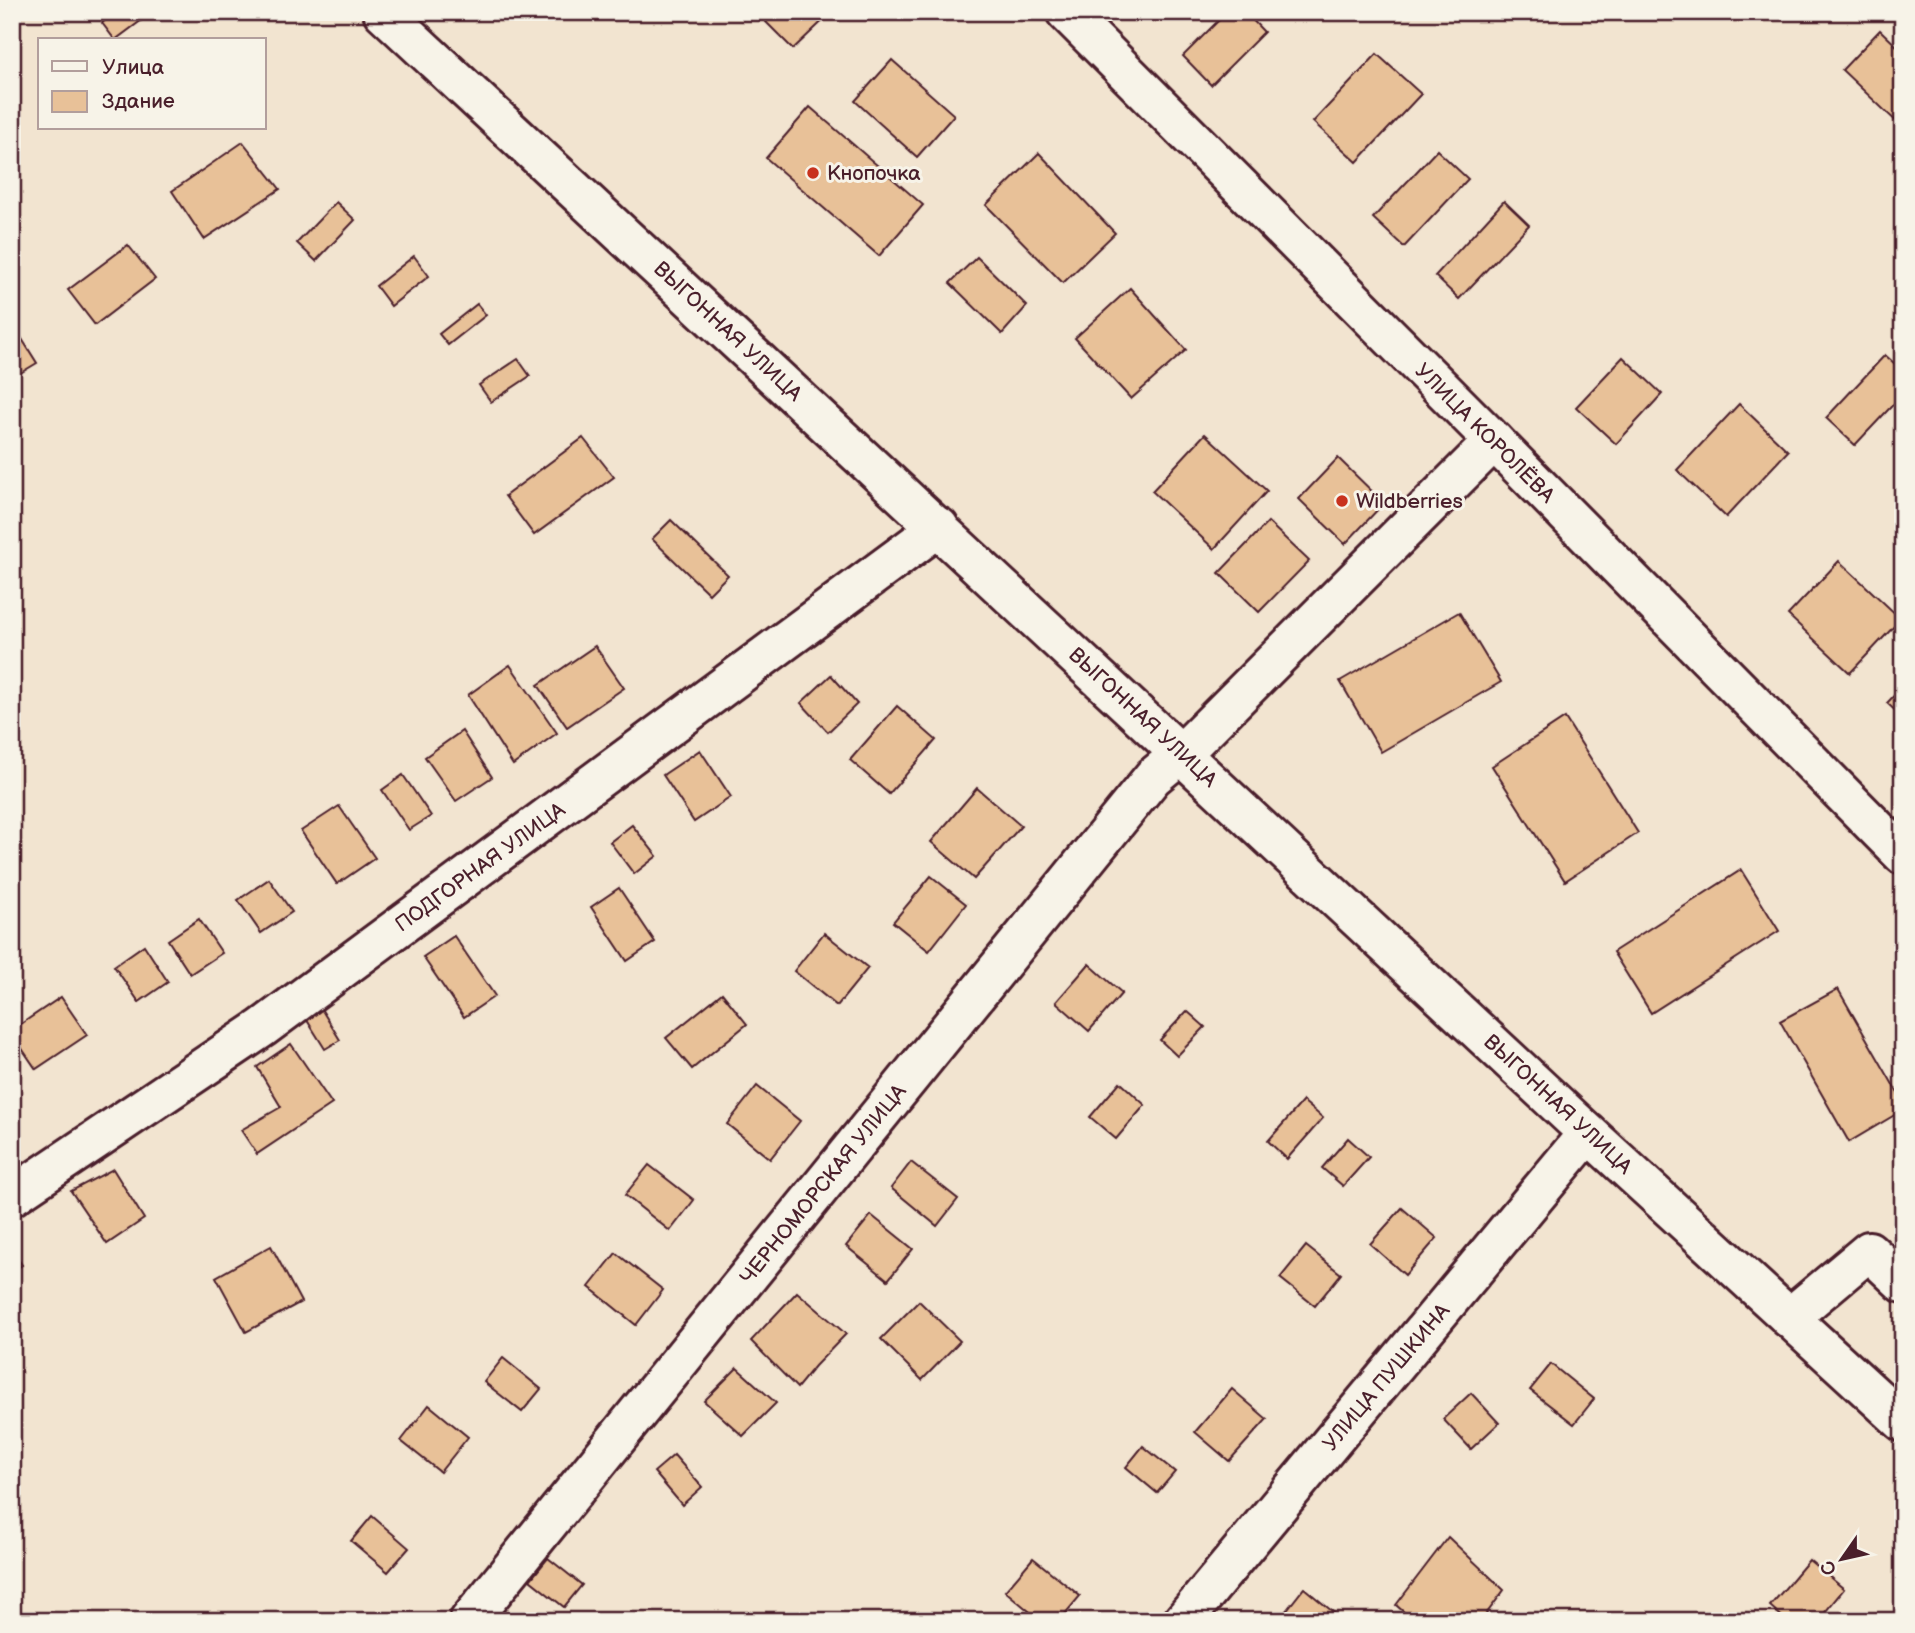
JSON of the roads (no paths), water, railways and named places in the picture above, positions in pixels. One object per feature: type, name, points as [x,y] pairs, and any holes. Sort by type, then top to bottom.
[{"type":"street","name":"ВЫГОННАЯ УЛИЦА","points":[[383,12],[940,527],[1588,1133],[1903,1422]]},
{"type":"street","name":"УЛИЦА КОРОЛЁВА","points":[[1066,12],[1903,855]]},
{"type":"street","name":"ЧЕРНОМОРСКАЯ УЛИЦА","points":[[468,1621],[1153,777],[1182,753],[1494,441]]},
{"type":"street","name":"ПОДГОРНАЯ УЛИЦА","points":[[12,1196],[262,1028],[940,527]]},
{"type":"street","name":"УЛИЦА ПУШКИНА","points":[[1183,1621],[1588,1133]]},
{"type":"street","points":[[1789,1318],[1869,1251],[1903,1283]]},
{"type":"place","name":"Кнопочка","points":[[813,173]]},
{"type":"place","name":"Wildberries","points":[[1342,501]]}]
